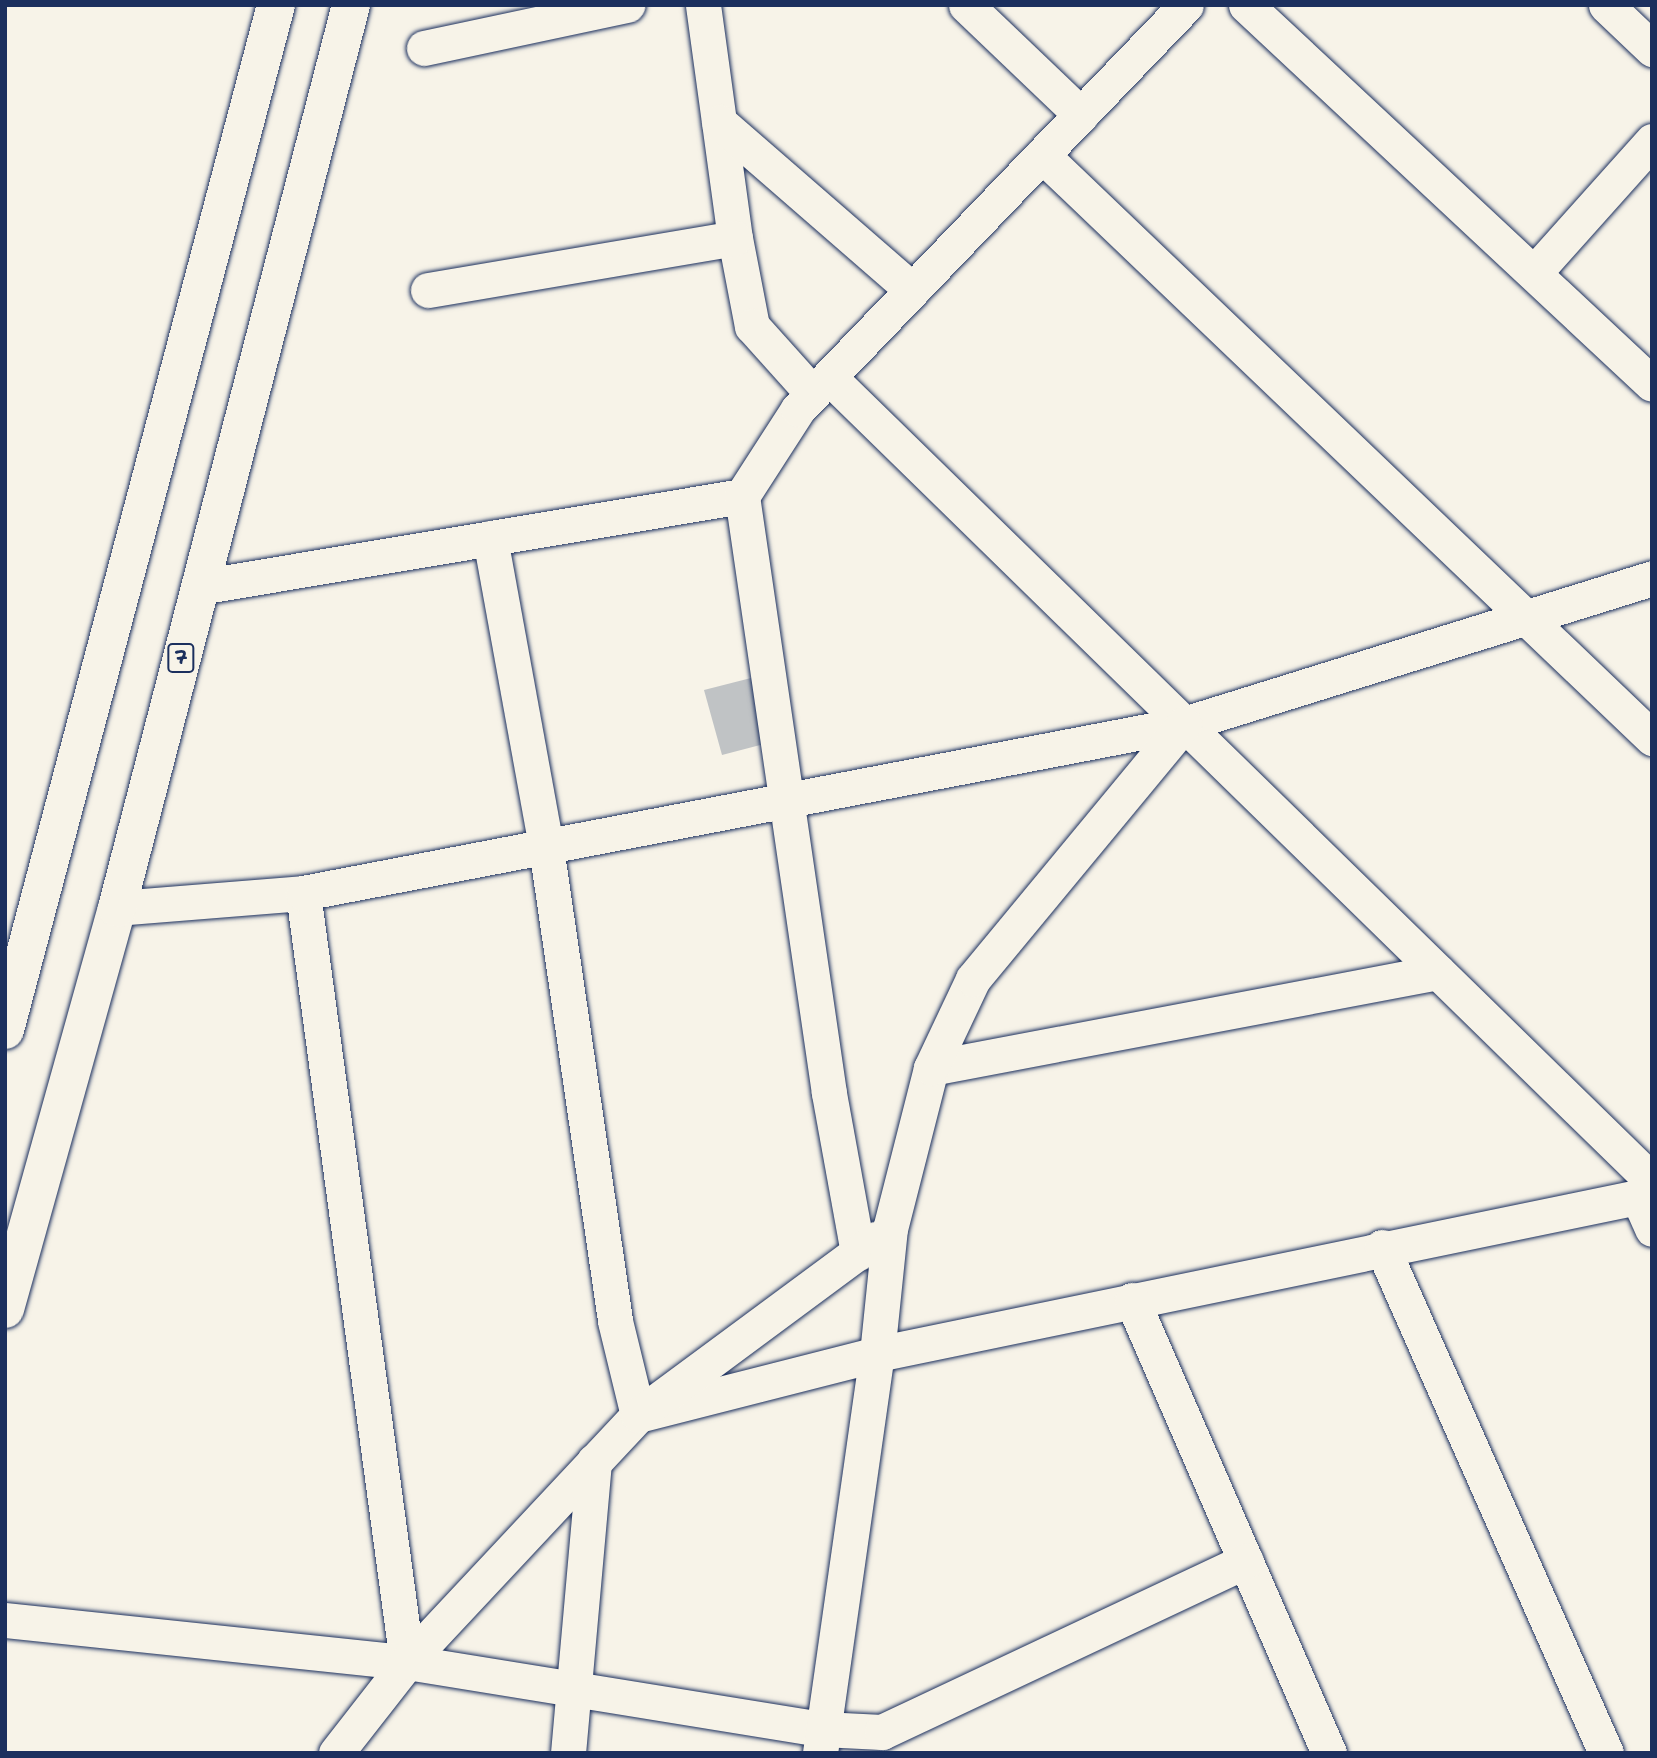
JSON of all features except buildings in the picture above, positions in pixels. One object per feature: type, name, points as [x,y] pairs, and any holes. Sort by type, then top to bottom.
[{"type":"highway","points":[[5,1030],[276,5]]},
{"type":"highway","name":"7","points":[[5,1309],[117,908],[351,5]]},
{"type":"street","points":[[424,48],[627,5]]},
{"type":"street","points":[[704,5],[735,238],[751,326],[821,385],[1184,724],[1438,972],[1647,1191],[1652,1229]]},
{"type":"street","points":[[967,5],[1081,114]]},
{"type":"street","points":[[858,1253],[829,1093],[789,803],[742,496],[821,385],[1186,5]]},
{"type":"street","points":[[1247,5],[1652,384]]},
{"type":"street","points":[[1606,5],[1652,49]]},
{"type":"street","points":[[719,122],[912,290]]},
{"type":"street","points":[[1534,273],[1652,141]]},
{"type":"street","points":[[1042,155],[1652,738]]},
{"type":"street","points":[[428,290],[735,238]]},
{"type":"street","points":[[199,587],[742,496]]},
{"type":"street","points":[[490,538],[546,848],[615,1321],[638,1415]]},
{"type":"street","points":[[117,908],[303,893],[789,803],[1184,724],[1524,615],[1652,578]]},
{"type":"street","points":[[821,1741],[877,1354],[890,1229],[931,1068],[973,979],[1184,724]]},
{"type":"street","points":[[303,893],[407,1662]]},
{"type":"street","points":[[931,1068],[1438,972]]},
{"type":"street","points":[[638,1415],[877,1354],[1647,1191]]},
{"type":"street","points":[[336,1753],[407,1662],[638,1415],[890,1229]]},
{"type":"street","points":[[1382,1247],[1606,1753]]},
{"type":"street","points":[[1132,1300],[1329,1753]]},
{"type":"street","points":[[568,1753],[576,1689],[594,1461]]},
{"type":"street","points":[[5,1620],[407,1662],[576,1689],[821,1741],[882,1732],[1245,1561]]}]
